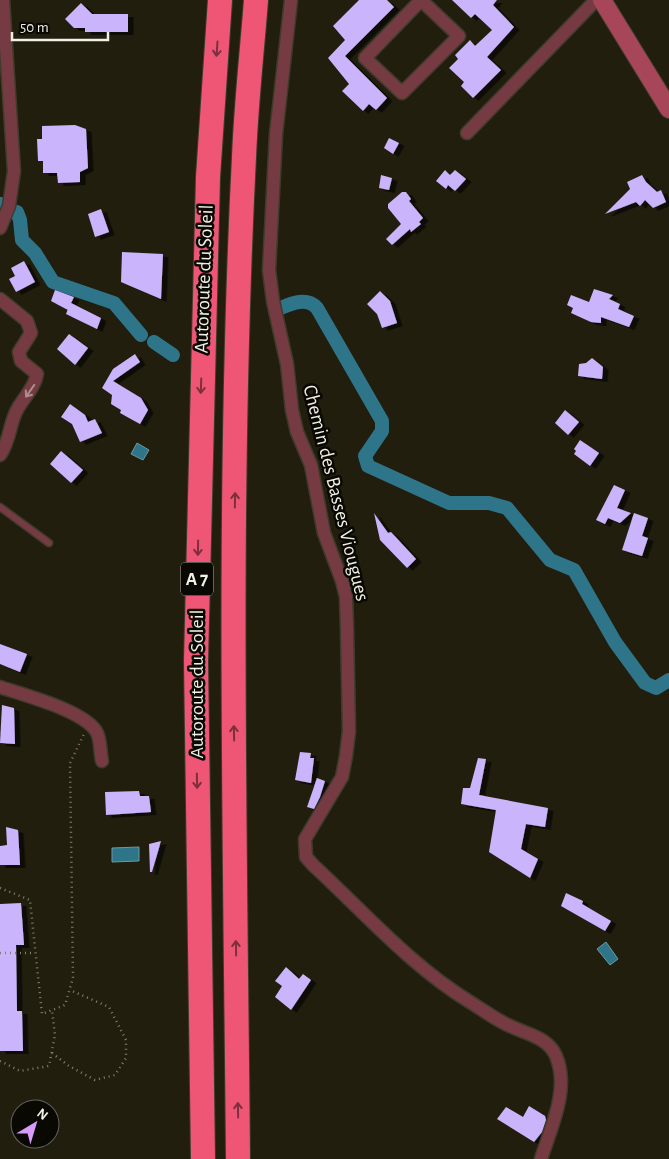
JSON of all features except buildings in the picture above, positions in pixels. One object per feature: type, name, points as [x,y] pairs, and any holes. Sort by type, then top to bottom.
[{"type":"highway","name":"Autoroute du Soleil","points":[[203,1159],[196,661],[207,186],[220,0]]},
{"type":"highway","name":"Autoroute du Soleil","points":[[238,1159],[233,647],[236,388],[244,156],[256,0]]},
{"type":"street","points":[[0,228],[9,206],[14,171],[3,0]]},
{"type":"street","name":"Chemin des Basses Viougues","points":[[291,0],[276,134],[269,270],[273,301],[287,364],[294,417],[310,464],[324,533],[346,597],[349,731],[342,777],[309,830],[304,848],[306,857],[313,865],[424,970],[458,995],[510,1026],[535,1034],[556,1054],[562,1080],[559,1100],[541,1159]]},
{"type":"street","points":[[421,0],[460,36],[402,93],[365,58],[421,0]]},
{"type":"street","points":[[467,133],[603,1],[669,109]]},
{"type":"street","points":[[0,299],[27,321],[31,333],[19,352],[21,361],[37,374],[36,382],[17,409],[8,444],[0,455]]},
{"type":"street","points":[[0,687],[42,701],[84,719],[97,732],[102,761]]},
{"type":"lane","points":[[0,507],[49,543]]},
{"type":"path","points":[[0,888],[30,900],[42,1014],[65,1004],[73,978],[70,764],[88,723]]},
{"type":"path","points":[[0,953],[35,953]]},
{"type":"path","points":[[52,1053],[69,1066],[96,1080],[115,1075],[126,1058],[126,1040],[108,1007],[70,990]]},
{"type":"path","points":[[0,1062],[20,1071],[49,1066],[56,1035],[52,1010]]},
{"type":"water","points":[[137,443],[149,450],[143,460],[131,454]]},
{"type":"water","points":[[139,847],[139,861],[112,862],[112,848]]},
{"type":"water","points":[[606,942],[618,959],[610,965],[597,949]]},
{"type":"waterway","points":[[17,212],[20,220],[22,240],[35,253],[53,282],[114,303],[141,335]]},
{"type":"waterway","points":[[281,308],[304,302],[317,308],[382,421],[382,431],[365,456],[368,466],[449,503],[489,503],[507,508],[550,560],[574,570],[615,642],[645,683],[656,688],[669,680]]},
{"type":"waterway","points":[[154,342],[173,355]]}]
